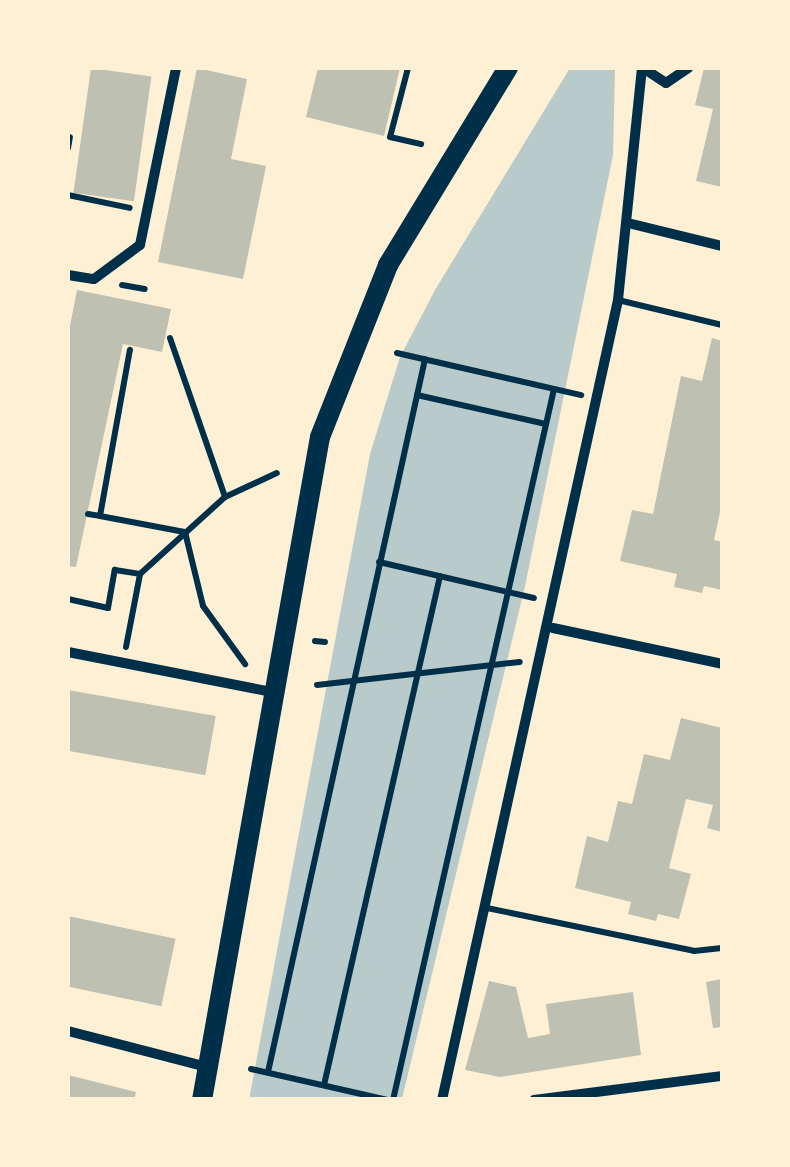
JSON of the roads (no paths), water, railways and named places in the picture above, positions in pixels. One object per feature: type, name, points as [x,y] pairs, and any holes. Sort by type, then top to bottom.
[{"type":"main road","points":[[202,1100],[332,404],[388,265],[508,68]]},
{"type":"street","points":[[68,275],[94,279],[140,244],[176,68]]},
{"type":"street","points":[[442,1100],[553,628],[618,300],[632,224],[642,68],[666,83],[688,68]]},
{"type":"street","points":[[632,224],[722,246]]},
{"type":"street","points":[[553,628],[722,664]]},
{"type":"street","points":[[68,652],[278,694]]},
{"type":"street","points":[[68,1032],[208,1068]]},
{"type":"street","points":[[534,1100],[722,1076]]},
{"type":"lane","points":[[618,300],[722,325]]},
{"type":"lane","points":[[487,908],[694,951],[722,948]]}]
